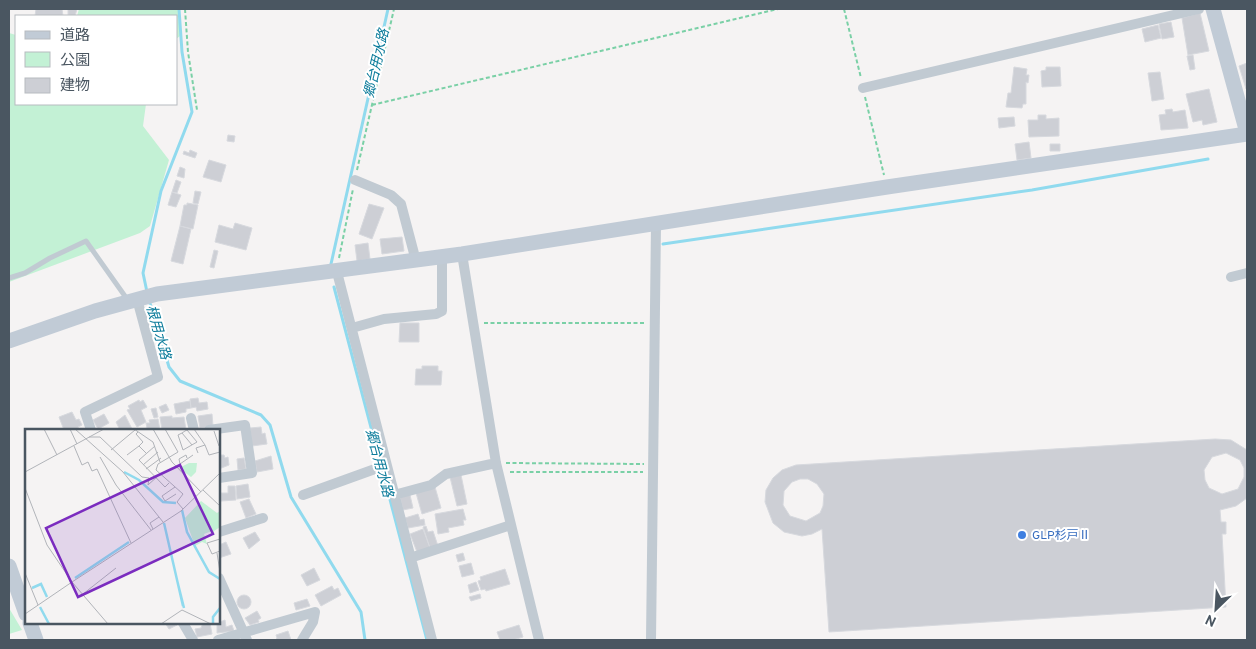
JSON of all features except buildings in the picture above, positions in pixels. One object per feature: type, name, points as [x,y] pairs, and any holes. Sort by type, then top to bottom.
[{"type":"street","points":[[863,88],[1199,9]]},
{"type":"street","points":[[9,340],[141,298],[416,261],[1247,134],[1212,9]]},
{"type":"street","points":[[355,180],[392,195],[401,204],[416,261]]},
{"type":"street","points":[[652,640],[656,224]]},
{"type":"street","points":[[462,254],[497,468],[540,640]]},
{"type":"street","points":[[352,328],[384,319],[436,314],[442,311],[442,257]]},
{"type":"street","points":[[337,272],[352,328],[383,466],[394,495],[432,640]]},
{"type":"street","points":[[1231,277],[1247,273]]},
{"type":"street","points":[[91,429],[85,412],[158,377],[141,298]]},
{"type":"street","points":[[191,418],[194,429]]},
{"type":"street","points":[[218,429],[245,426],[252,473],[220,478]]},
{"type":"street","points":[[303,494],[383,466]]},
{"type":"street","points":[[394,495],[431,485],[446,474],[497,468]]},
{"type":"street","points":[[220,532],[263,518]]},
{"type":"street","points":[[410,558],[511,525]]},
{"type":"street","points":[[9,566],[25,611]]},
{"type":"street","points":[[220,580],[246,636]]},
{"type":"street","points":[[218,640],[246,636],[315,612],[313,622],[302,640]]},
{"type":"street","points":[[30,624],[36,640]]},
{"type":"street","points":[[184,624],[193,640]]},
{"type":"lane","points":[[9,278],[25,273],[50,258],[86,241],[141,298]]},
{"type":"path","points":[[185,9],[188,52],[197,110]]},
{"type":"path","points":[[337,272],[355,180],[394,9]]},
{"type":"path","points":[[372,105],[778,9]]},
{"type":"path","points":[[473,323],[654,323]]},
{"type":"path","points":[[644,464],[644,472],[497,468],[644,464]]},
{"type":"green space","points":[[79,9],[178,9],[180,36],[178,38],[178,15],[77,15]]},
{"type":"green space","points":[[9,33],[15,35],[15,105],[146,105],[143,126],[169,160],[150,226],[140,233],[9,282]]},
{"type":"green space","points":[[9,608],[22,630],[9,634]]},
{"type":"waterway","name":"根用水路","points":[[147,292],[143,273],[161,191],[192,112],[182,52],[179,9]]},
{"type":"waterway","name":"郷台用水路","points":[[331,264],[388,9]]},
{"type":"waterway","points":[[663,244],[1032,190],[1208,159]]},
{"type":"waterway","name":"郷台用水路","points":[[334,287],[427,640]]},
{"type":"waterway","name":"根用水路","points":[[149,300],[169,367],[180,381],[261,415],[270,425],[291,497],[361,612],[365,640]]},
{"type":"place","name":"GLP杉戸Ⅱ","points":[[1022,535]]}]
